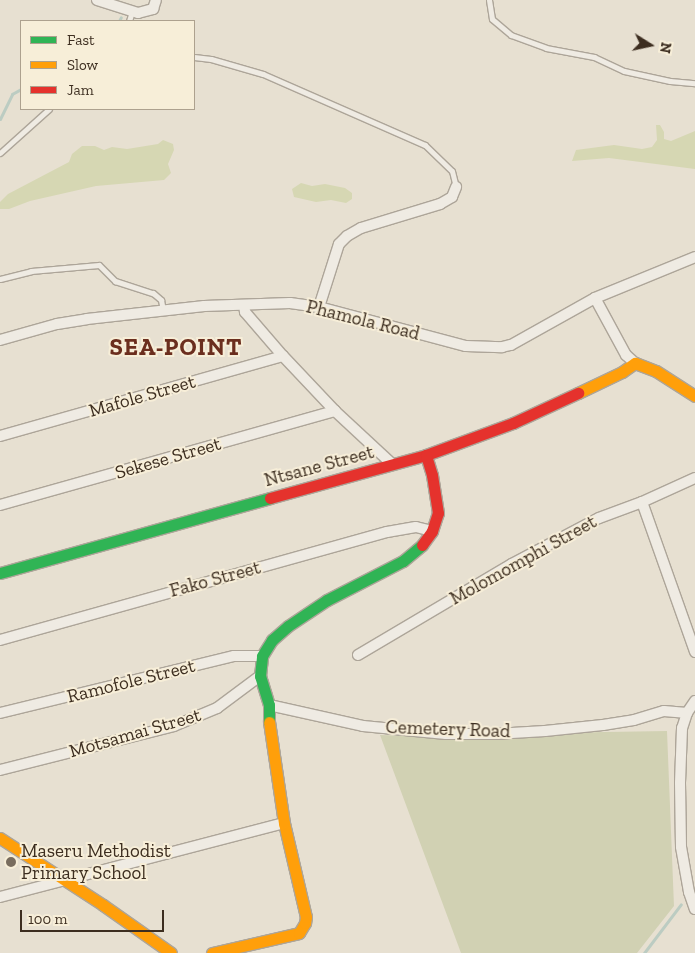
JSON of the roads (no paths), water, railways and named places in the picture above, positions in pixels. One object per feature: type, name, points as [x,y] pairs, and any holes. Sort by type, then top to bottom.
[{"type":"street","points":[[97,0],[130,16],[149,12],[156,0]]},
{"type":"street","points":[[319,306],[339,244],[347,236],[361,228],[440,204],[452,197],[456,187]]},
{"type":"street","name":"Phamola Road","points":[[0,340],[57,324],[163,310],[290,303],[319,306],[466,346],[502,347],[511,345],[595,298],[695,257]]},
{"type":"street","points":[[595,298],[617,335],[626,355],[635,363],[656,371],[695,396]]},
{"type":"street","points":[[244,305],[245,312],[283,356],[335,411],[392,464]]},
{"type":"street","name":"Mafole Street","points":[[0,436],[283,356]]},
{"type":"street","name":"Ntsane Street","points":[[0,572],[426,455],[513,424],[622,372],[635,363]]},
{"type":"street","name":"Sekese Street","points":[[0,505],[335,411]]},
{"type":"street","points":[[212,953],[295,934],[302,930],[306,917],[284,823],[269,725],[269,705],[260,676],[262,656],[272,640],[288,626],[327,600],[402,561],[419,549],[432,531],[438,513],[432,475],[426,455]]},
{"type":"street","name":"Molomomphi Street","points":[[358,655],[512,564],[599,518],[642,502],[695,478]]},
{"type":"street","points":[[642,502],[695,652]]},
{"type":"street","name":"Fako Street","points":[[0,640],[387,532],[416,527],[432,531]]},
{"type":"street","name":"Ramofole Street","points":[[0,713],[234,656],[262,656]]},
{"type":"street","name":"Motsamai Street","points":[[0,770],[174,726],[217,708],[260,676]]},
{"type":"street","points":[[695,701],[687,713],[682,728],[680,822],[684,870],[695,909]]},
{"type":"street","name":"Cemetery Road","points":[[269,705],[363,726],[446,734],[545,731],[611,724],[664,711],[687,713]]},
{"type":"street","points":[[0,897],[284,823]]},
{"type":"street","points":[[0,838],[103,905],[171,953]]},
{"type":"lane","points":[[489,0],[492,19],[511,35],[546,48],[594,57],[624,71],[670,81],[695,83]]},
{"type":"lane","points":[[195,57],[211,59],[263,74],[425,145],[452,172],[456,187]]},
{"type":"lane","points":[[0,153],[48,110]]},
{"type":"lane","points":[[0,279],[31,271],[99,264],[115,281],[153,292],[161,300],[163,310]]},
{"type":"waterway","points":[[0,119],[12,94],[20,90]]},
{"type":"waterway","points":[[644,953],[681,904]]},
{"type":"place","name":"Maseru Methodist Primary School","points":[[11,862]]},
{"type":"district","name":"SEA-POINT","points":[[176,347]]}]
